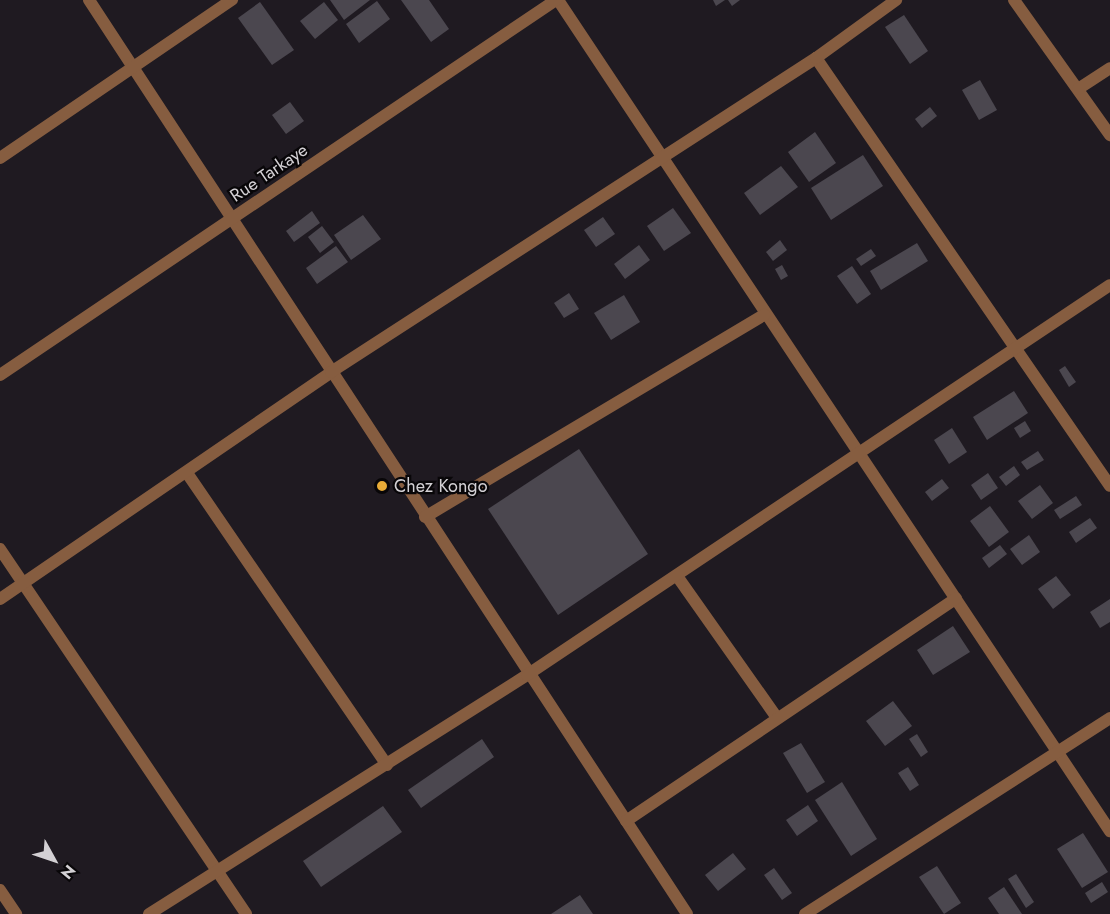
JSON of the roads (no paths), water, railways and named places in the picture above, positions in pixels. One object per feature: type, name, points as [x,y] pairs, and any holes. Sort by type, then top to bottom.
[{"type":"street","points":[[89,0],[134,66],[526,675],[687,914]]},
{"type":"street","points":[[0,158],[232,0]]},
{"type":"street","points":[[557,0],[764,315],[862,454],[1110,831]]},
{"type":"street","name":"Rue Tarkaye","points":[[0,375],[557,0]]},
{"type":"street","points":[[0,599],[332,372],[661,156],[816,58],[896,0]]},
{"type":"street","points":[[1014,0],[1110,135]]},
{"type":"street","points":[[816,58],[1013,352],[1110,486]]},
{"type":"street","points":[[1078,89],[1110,68]]},
{"type":"street","points":[[149,914],[215,868],[387,765],[526,675],[862,454],[1110,285]]},
{"type":"street","points":[[425,517],[764,315]]},
{"type":"street","points":[[187,473],[387,765]]},
{"type":"street","points":[[0,549],[246,914]]},
{"type":"street","points":[[677,576],[777,718]]},
{"type":"street","points":[[626,821],[956,598]]},
{"type":"street","points":[[805,914],[1110,718]]},
{"type":"street","points":[[0,890],[16,914]]},
{"type":"place","name":"Chez Kongo","points":[[382,486]]}]
